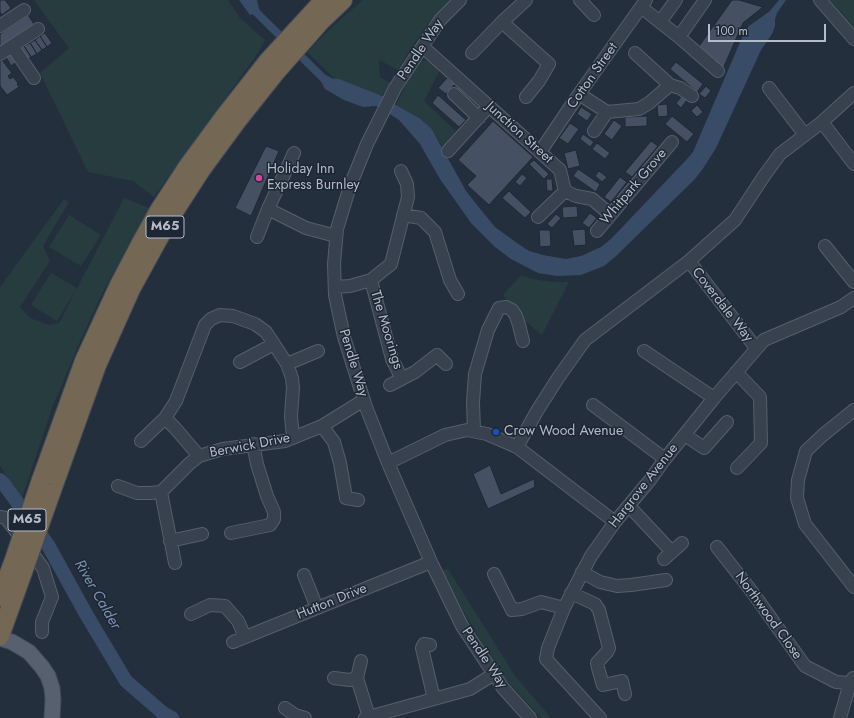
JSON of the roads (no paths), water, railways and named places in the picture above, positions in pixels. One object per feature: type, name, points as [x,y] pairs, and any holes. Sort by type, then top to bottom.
[{"type":"highway","name":"M65","points":[[1,634],[18,566],[46,486],[84,361],[119,285],[155,218],[188,166],[268,61],[324,0]]},
{"type":"highway","name":"M65","points":[[46,486],[131,289],[170,218],[201,170],[236,121],[276,72],[343,0]]},
{"type":"highway","name":"M65","points":[[0,597],[18,566]]},
{"type":"main road","points":[[1,634],[25,649],[36,658],[48,676],[54,699],[52,718]]},
{"type":"street","name":"Pendle Way","points":[[460,0],[440,20],[395,88],[367,144],[350,186],[337,229],[334,264],[335,295],[344,337],[364,400],[388,463],[431,562],[462,626],[503,688],[530,718]]},
{"type":"street","points":[[472,53],[526,0]]},
{"type":"street","points":[[580,0],[594,15]]},
{"type":"street","points":[[660,22],[676,0]]},
{"type":"street","points":[[679,37],[705,0]]},
{"type":"street","points":[[820,0],[854,39]]},
{"type":"street","points":[[643,4],[660,22],[718,70]]},
{"type":"street","name":"Cotton Street","points":[[540,152],[643,4]]},
{"type":"street","points":[[0,26],[24,10]]},
{"type":"street","points":[[502,22],[549,64],[539,81],[526,97]]},
{"type":"street","points":[[0,54],[38,29]]},
{"type":"street","points":[[12,46],[34,78]]},
{"type":"street","name":"Junction Street","points":[[423,47],[560,170],[565,191]]},
{"type":"street","points":[[635,53],[670,85],[680,88],[692,96]]},
{"type":"street","points":[[579,94],[607,112],[639,109],[649,103],[670,85]]},
{"type":"street","points":[[769,88],[805,135]]},
{"type":"street","points":[[517,447],[542,404],[585,340],[688,261],[735,220],[780,154],[822,122],[854,93]]},
{"type":"street","points":[[454,94],[478,118]]},
{"type":"street","points":[[448,151],[489,106]]},
{"type":"street","points":[[594,131],[607,112]]},
{"type":"street","points":[[822,122],[854,164]]},
{"type":"street","name":"Whitpark Grove","points":[[597,231],[672,142]]},
{"type":"street","points":[[257,238],[268,209],[294,153]]},
{"type":"street","name":"The Moorings","points":[[335,287],[350,286],[371,280],[391,264],[408,197],[407,184],[399,169]]},
{"type":"street","points":[[538,218],[565,191],[576,196],[592,199],[610,214]]},
{"type":"street","points":[[268,209],[306,228],[336,236]]},
{"type":"street","points":[[403,215],[421,218],[435,232],[450,280],[458,294]]},
{"type":"street","points":[[825,246],[854,282]]},
{"type":"street","name":"Coverdale Way","points":[[688,261],[756,348]]},
{"type":"street","name":"The Moorings","points":[[371,280],[392,359],[402,379]]},
{"type":"street","name":"Hargrove Avenue","points":[[600,718],[546,659],[548,648],[564,608],[582,572],[615,522],[756,348],[764,340],[841,307],[854,298]]},
{"type":"street","points":[[474,431],[473,402],[475,374],[488,330],[499,308],[506,307],[512,310],[520,325],[523,341]]},
{"type":"street","points":[[141,441],[165,418],[176,401],[205,325],[211,319],[220,315],[233,316],[255,324],[266,332],[287,364],[292,378],[293,388],[291,416],[293,438]]},
{"type":"street","points":[[240,362],[274,344]]},
{"type":"street","points":[[287,364],[318,351]]},
{"type":"street","name":"The Moorings","points":[[390,386],[424,366],[440,351],[446,364]]},
{"type":"street","points":[[644,351],[714,398]]},
{"type":"street","points":[[736,372],[760,397],[761,443],[737,468]]},
{"type":"street","name":"Berwick Drive","points":[[161,492],[199,456],[217,450],[253,444],[285,441],[322,426],[364,400]]},
{"type":"street","points":[[592,405],[665,459]]},
{"type":"street","points":[[854,410],[823,435],[806,452],[798,480],[797,498],[805,524],[854,587]]},
{"type":"street","points":[[165,418],[199,456]]},
{"type":"street","points":[[685,435],[704,448],[727,422]]},
{"type":"street","points":[[322,426],[334,442],[340,463],[346,498],[358,500]]},
{"type":"street","points":[[388,463],[445,434],[467,430],[487,434],[517,447],[615,522]]},
{"type":"street","points":[[231,533],[270,525],[274,519],[274,512],[267,496],[257,464],[253,444]]},
{"type":"street","points":[[118,486],[137,493],[161,492],[175,563]]},
{"type":"street","points":[[629,506],[668,555],[682,543]]},
{"type":"street","points":[[0,517],[6,518],[43,568],[52,597],[42,622],[42,632]]},
{"type":"street","points":[[170,541],[202,534]]},
{"type":"street","name":"Northwood Close","points":[[717,547],[753,593],[805,666],[836,682],[852,680]]},
{"type":"street","name":"Hutton Drive","points":[[233,642],[431,562]]},
{"type":"street","points":[[582,572],[600,582],[617,586],[666,580]]},
{"type":"street","points":[[494,574],[512,610],[522,609],[541,602],[564,608]]},
{"type":"street","points":[[304,575],[318,608]]},
{"type":"street","points":[[571,593],[595,604],[599,610],[603,619],[609,648],[597,663],[603,685],[622,681],[625,694]]},
{"type":"street","points":[[191,614],[210,605],[225,606],[238,621],[245,637]]},
{"type":"street","points":[[430,645],[424,644],[422,648],[434,699]]},
{"type":"street","points":[[361,661],[357,678],[367,718],[470,689],[494,674]]},
{"type":"street","points":[[334,678],[350,680],[357,678]]},
{"type":"street","points":[[840,718],[852,680]]},
{"type":"street","points":[[285,708],[295,715],[305,718]]},
{"type":"water","points":[[239,0],[257,0],[259,9],[257,13],[250,15]]},
{"type":"water","points":[[779,0],[786,0],[777,13],[772,34],[761,50],[716,148],[702,170],[694,180],[615,257],[604,266],[581,275],[557,276],[538,273],[511,259],[495,247],[471,223],[440,179],[420,144],[399,120],[376,106],[363,107],[344,100],[325,89],[321,81],[323,78],[339,79],[382,96],[419,118],[431,128],[466,191],[495,227],[529,251],[566,259],[581,256],[601,247],[612,238],[693,152],[744,33],[749,26],[770,11]]},
{"type":"waterway","points":[[248,0],[257,13],[323,78],[332,83]]},
{"type":"waterway","name":"River Calder","points":[[0,480],[48,545],[86,614],[126,681],[163,713],[172,718]]},
{"type":"place","name":"Holiday Inn Express Burnley","points":[[259,178]]},
{"type":"place","name":"Crow Wood Avenue","points":[[496,432]]}]
